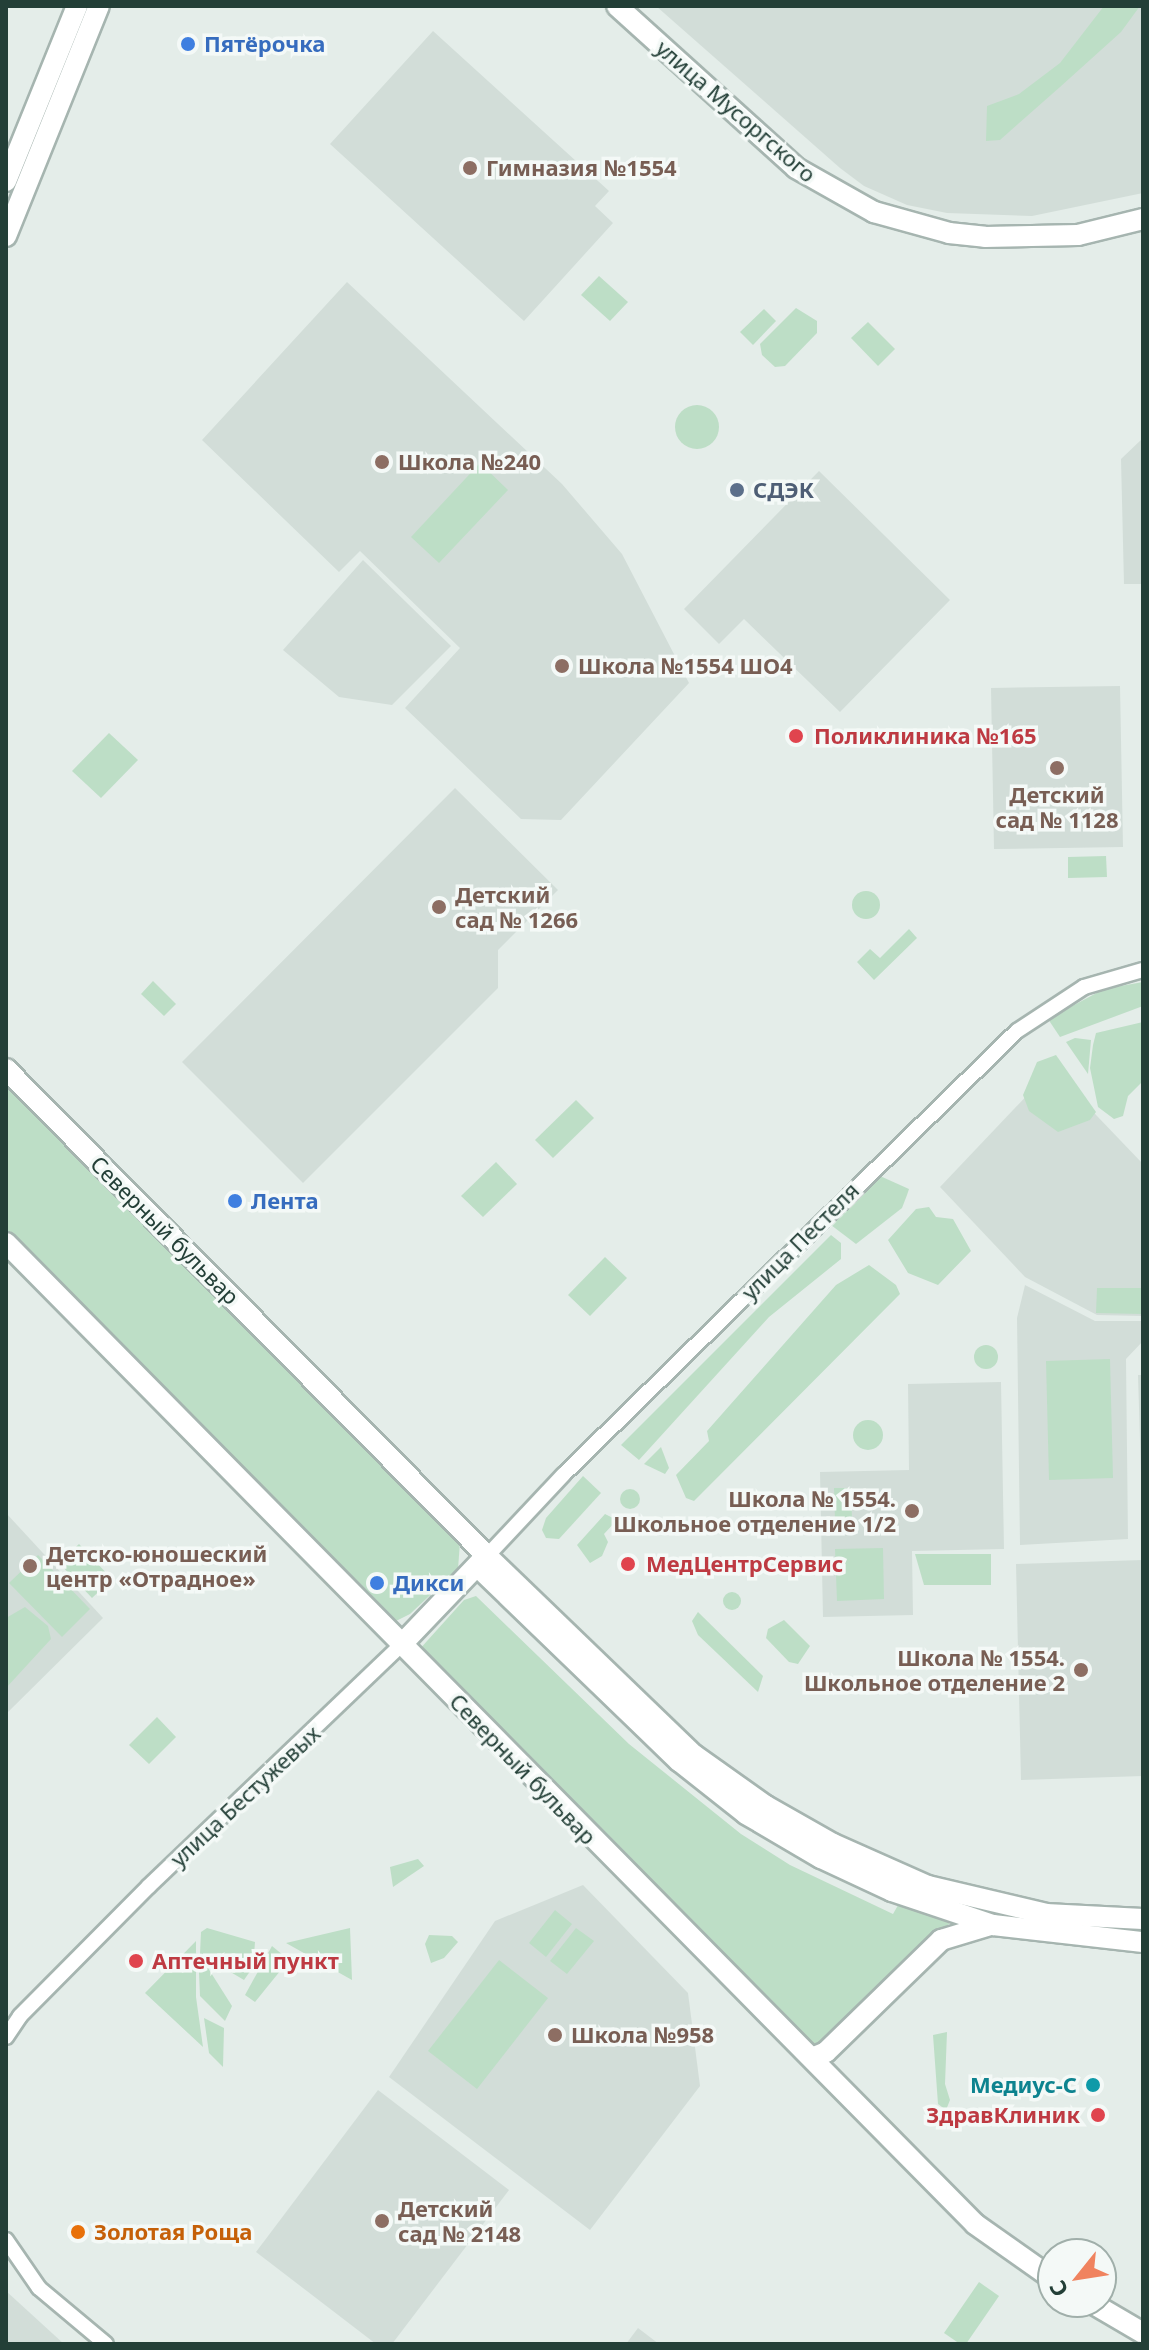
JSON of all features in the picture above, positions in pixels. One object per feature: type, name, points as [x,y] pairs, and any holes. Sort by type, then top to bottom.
[{"type":"main road","points":[[6,181],[77,6]]},
{"type":"main road","points":[[6,236],[99,6]]},
{"type":"main road","name":"улица Мусоргского","points":[[617,6],[796,168],[874,212],[949,233],[1016,238],[1078,235],[1143,219]]},
{"type":"main road","name":"Северный бульвар","points":[[6,1069],[679,1761],[746,1814],[821,1858],[935,1908],[993,1925],[1143,1942]]},
{"type":"main road","name":"Северный бульвар","points":[[6,1243],[975,2224],[1037,2268]]},
{"type":"main road","name":"Северный бульвар","points":[[482,1561],[694,1755],[819,1837],[898,1875],[981,1901],[1046,1914],[1143,1919]]},
{"type":"main road","name":"улица Бестужевых","points":[[401,1645],[482,1561]]},
{"type":"main road","points":[[812,2058],[826,2052],[941,1940],[993,1925]]},
{"type":"main road","points":[[1117,2318],[1143,2333]]},
{"type":"street","name":"улица Пестеля","points":[[482,1561],[563,1475],[1017,1031],[1084,987],[1143,970]]},
{"type":"street","name":"улица Бестужевых","points":[[6,2037],[20,2016],[149,1886],[401,1645]]},
{"type":"street","points":[[6,2240],[39,2288],[106,2344]]},
{"type":"shaded area","points":[[656,6],[1143,6],[1143,193],[1032,216],[947,213],[907,205],[864,186],[840,168]]},
{"type":"shaded area","name":"Гимназия №1554","points":[[433,31],[609,191],[595,206],[613,223],[524,321],[330,144]]},
{"type":"shaded area","points":[[347,282],[562,484],[622,554],[689,683],[561,820],[521,819],[405,708],[460,648],[360,551],[339,572],[202,440]]},
{"type":"shaded area","points":[[1143,438],[1143,584],[1124,584],[1121,459]]},
{"type":"shaded area","points":[[819,471],[950,600],[840,712],[744,619],[719,644],[684,609]]},
{"type":"shaded area","points":[[363,560],[451,646],[392,705],[339,697],[283,650]]},
{"type":"shaded area","name":"Детский сад № 1128","points":[[1120,686],[1123,847],[994,849],[991,688]]},
{"type":"shaded area","points":[[455,788],[558,890],[498,950],[498,988],[303,1183],[182,1062]]},
{"type":"shaded area","points":[[1052,1069],[1143,1164],[1143,1316],[1097,1315],[1025,1277],[940,1187]]},
{"type":"shaded area","points":[[1025,1285],[1095,1321],[1143,1321],[1143,1341],[1126,1359],[1128,1539],[1020,1545],[1017,1318]]},
{"type":"shaded area","points":[[1138,1375],[1143,1375],[1143,1538]]},
{"type":"shaded area","name":"Школа № 1554. Школьное отделение 1/2","points":[[1001,1382],[1004,1549],[912,1551],[913,1615],[823,1617],[820,1472],[909,1470],[908,1384]]},
{"type":"shaded area","name":"Детско-юношеский центр «Отрадное»","points":[[6,1513],[103,1618],[6,1714]]},
{"type":"shaded area","name":"Школа № 1554. Школьное отделение 2","points":[[1143,1560],[1143,1776],[1021,1780],[1016,1564]]},
{"type":"shaded area","name":"Школа №958","points":[[583,1885],[688,1993],[700,2086],[590,2230],[389,2077],[495,1921]]},
{"type":"shaded area","name":"Детский сад № 2148","points":[[378,2090],[509,2190],[392,2344],[376,2344],[256,2252]]},
{"type":"shaded area","points":[[6,2291],[64,2344],[6,2344]]},
{"type":"shaded area","points":[[638,2328],[659,2344],[626,2344]]},
{"type":"green space","points":[[1104,6],[1140,6],[1121,32],[1000,140],[986,141],[987,106],[1019,94],[1060,63]]},
{"type":"green space","points":[[599,276],[628,302],[610,321],[581,295]]},
{"type":"green space","points":[[796,308],[817,321],[817,333],[785,366],[775,367],[762,355],[760,344]]},
{"type":"green space","points":[[764,309],[776,321],[753,345],[740,332]]},
{"type":"green space","points":[[868,322],[895,349],[878,366],[851,338]]},
{"type":"green space","points":[[697,405],[712,412],[719,427],[712,442],[697,449],[682,442],[675,427],[682,412]]},
{"type":"green space","points":[[480,463],[508,490],[439,563],[411,537]]},
{"type":"green space","points":[[109,733],[138,760],[101,798],[72,771]]},
{"type":"green space","points":[[1106,856],[1107,877],[1068,878],[1068,857]]},
{"type":"green space","points":[[866,891],[876,895],[880,905],[876,915],[866,919],[856,915],[852,905],[856,895]]},
{"type":"green space","points":[[909,929],[917,938],[874,980],[857,962],[870,949],[880,958]]},
{"type":"green space","points":[[153,981],[176,1004],[164,1016],[141,994]]},
{"type":"green space","points":[[1143,982],[1143,1006],[1060,1037],[1048,1019],[1104,989]]},
{"type":"green space","points":[[1143,1022],[1143,1081],[1128,1096],[1123,1116],[1114,1119],[1098,1107],[1090,1068],[1096,1033]]},
{"type":"green space","points":[[1075,1038],[1091,1040],[1088,1074],[1066,1042]]},
{"type":"green space","points":[[1056,1055],[1096,1112],[1090,1120],[1058,1132],[1029,1111],[1023,1095],[1037,1062]]},
{"type":"green space","points":[[6,1084],[460,1542],[458,1569],[410,1614],[396,1621],[6,1237]]},
{"type":"green space","points":[[576,1100],[594,1118],[553,1158],[535,1140]]},
{"type":"green space","points":[[496,1162],[517,1184],[483,1217],[461,1196]]},
{"type":"green space","points":[[880,1176],[909,1189],[907,1195],[902,1208],[856,1244],[831,1225]]},
{"type":"green space","points":[[929,1207],[936,1217],[953,1219],[971,1251],[938,1285],[908,1273],[888,1240],[916,1209]]},
{"type":"green space","points":[[831,1235],[841,1243],[841,1259],[769,1317],[639,1460],[621,1445]]},
{"type":"green space","points":[[605,1257],[627,1278],[590,1316],[568,1295]]},
{"type":"green space","points":[[869,1265],[896,1285],[900,1294],[694,1501],[686,1498],[676,1475],[709,1441],[707,1431],[836,1285]]},
{"type":"green space","points":[[1097,1288],[1143,1288],[1143,1314],[1096,1313]]},
{"type":"green space","points":[[981,1345],[991,1345],[998,1352],[998,1362],[991,1369],[981,1369],[974,1362],[974,1352]]},
{"type":"green space","points":[[1110,1359],[1113,1478],[1049,1480],[1046,1361]]},
{"type":"green space","points":[[868,1420],[878,1425],[883,1435],[878,1445],[868,1450],[858,1445],[853,1435],[858,1425]]},
{"type":"green space","points":[[661,1447],[669,1468],[665,1474],[644,1464]]},
{"type":"green space","points":[[583,1476],[601,1493],[559,1539],[546,1538],[542,1530],[546,1518]]},
{"type":"green space","points":[[834,1488],[851,1488],[852,1520],[835,1521]]},
{"type":"green space","points":[[630,1489],[637,1492],[640,1499],[637,1506],[630,1509],[623,1506],[620,1499],[623,1492]]},
{"type":"green space","points":[[605,1514],[617,1520],[604,1534],[608,1542],[602,1556],[590,1563],[577,1545]]},
{"type":"green space","points":[[79,1544],[112,1579],[92,1598],[59,1563]]},
{"type":"green space","points":[[883,1548],[884,1599],[837,1601],[835,1549]]},
{"type":"green space","points":[[915,1554],[991,1554],[991,1585],[924,1585]]},
{"type":"green space","points":[[38,1555],[90,1609],[62,1637],[9,1583]]},
{"type":"green space","points":[[732,1592],[741,1601],[732,1610],[723,1601]]},
{"type":"green space","points":[[476,1596],[629,1744],[741,1834],[790,1865],[893,1914],[901,1900],[953,1920],[823,2044],[808,2044],[418,1651],[464,1600]]},
{"type":"green space","points":[[25,1607],[48,1626],[51,1639],[6,1688],[6,1618]]},
{"type":"green space","points":[[698,1612],[763,1676],[758,1692],[698,1635],[692,1621]]},
{"type":"green space","points":[[784,1620],[810,1646],[798,1664],[789,1662],[766,1638],[768,1629]]},
{"type":"green space","points":[[157,1717],[176,1737],[149,1764],[129,1745]]},
{"type":"green space","points":[[418,1859],[424,1866],[393,1887],[390,1867]]},
{"type":"green space","points":[[555,1910],[572,1924],[546,1957],[529,1943]]},
{"type":"green space","points":[[207,1928],[255,1942],[253,1967],[244,1980],[200,1954],[201,1932]]},
{"type":"green space","points":[[350,1928],[352,1980],[286,1943]]},
{"type":"green space","points":[[576,1928],[594,1941],[567,1974],[550,1961]]},
{"type":"green space","points":[[429,1935],[452,1936],[458,1942],[444,1958],[431,1963],[425,1944]]},
{"type":"green space","points":[[196,1941],[196,1997],[203,2047],[145,1993]]},
{"type":"green space","points":[[272,1946],[289,1960],[255,2002],[245,1995]]},
{"type":"green space","points":[[499,1960],[548,1998],[477,2089],[428,2051]]},
{"type":"green space","points":[[208,1968],[232,2006],[225,2021],[200,1996],[199,1972]]},
{"type":"green space","points":[[204,2018],[224,2028],[223,2067],[209,2053]]},
{"type":"green space","points":[[947,2032],[945,2084],[950,2100],[946,2110],[938,2104],[933,2035]]},
{"type":"green space","points":[[979,2282],[999,2296],[966,2344],[960,2344],[944,2333]]},
{"type":"place","name":"Пятёрочка","points":[[188,44]]},
{"type":"place","name":"Гимназия №1554","points":[[470,168]]},
{"type":"place","name":"Школа №240","points":[[382,462]]},
{"type":"place","name":"СДЭК","points":[[737,490]]},
{"type":"place","name":"Школа №1554 ШО4","points":[[562,666]]},
{"type":"place","name":"Поликлиника №165","points":[[796,736]]},
{"type":"place","name":"Детский сад № 1128","points":[[1057,768]]},
{"type":"place","name":"Детский сад № 1266","points":[[439,907]]},
{"type":"place","name":"Лента","points":[[235,1201]]},
{"type":"place","name":"Школа № 1554. Школьное отделение 1/2","points":[[912,1511]]},
{"type":"place","name":"МедЦентрСервис","points":[[628,1564]]},
{"type":"place","name":"Детско-юношеский центр «Отрадное»","points":[[30,1566]]},
{"type":"place","name":"Дикси","points":[[377,1583]]},
{"type":"place","name":"Школа № 1554. Школьное отделение 2","points":[[1081,1670]]},
{"type":"place","name":"Аптечный пункт","points":[[136,1961]]},
{"type":"place","name":"Школа №958","points":[[555,2035]]},
{"type":"place","name":"Медиус-С","points":[[1093,2085]]},
{"type":"place","name":"ЗдравКлиник","points":[[1098,2115]]},
{"type":"place","name":"Детский сад № 2148","points":[[382,2221]]},
{"type":"place","name":"Золотая Роща","points":[[78,2232]]}]
